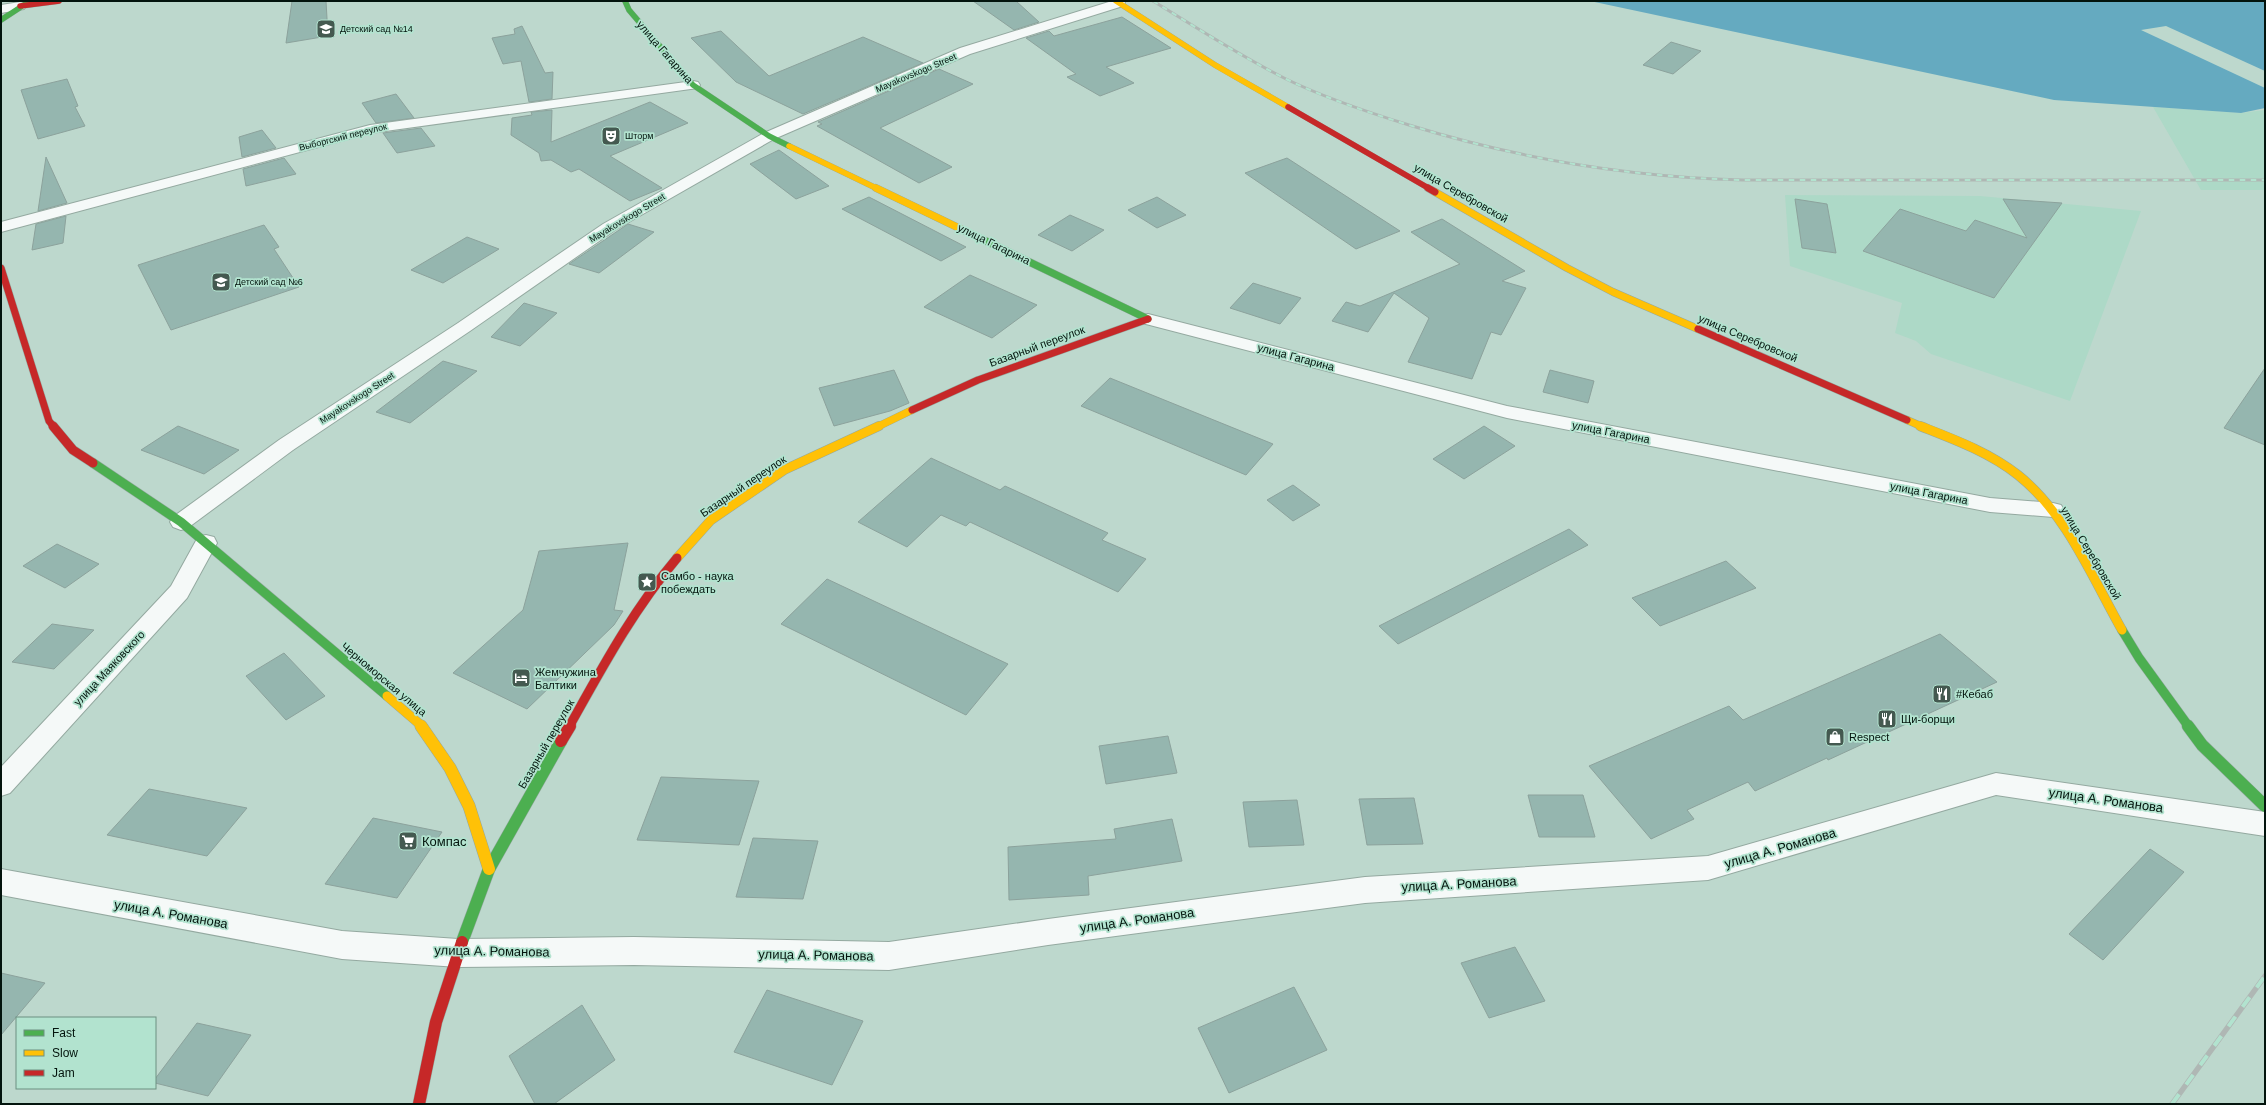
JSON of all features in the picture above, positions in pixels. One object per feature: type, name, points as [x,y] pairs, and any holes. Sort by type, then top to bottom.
[{"type":"street","points":[[1,9],[25,4],[59,1]]},
{"type":"street","name":"улица Гагарина","points":[[625,1],[629,10],[694,85],[769,136],[1148,319],[1507,412],[1990,505],[2053,510]]},
{"type":"street","name":"Mayakovskogo Street","points":[[182,522],[286,445],[464,327],[609,227],[769,136],[966,51],[1118,2]]},
{"type":"street","name":"улица Серебровской","points":[[1118,2],[1221,69],[1567,268],[1671,319],[1964,445],[2018,475],[2053,510],[2144,664],[2202,744],[2239,783],[2265,806]]},
{"type":"street","points":[[1,20],[25,4]]},
{"type":"street","name":"Выборгский переулок","points":[[1,227],[370,129],[694,85]]},
{"type":"street","name":"Черноморская улица","points":[[1,268],[49,421],[73,450],[182,522],[424,728],[450,768],[469,806],[489,869]]},
{"type":"street","name":"Базарный переулок","points":[[489,869],[626,627],[664,572],[711,520],[784,470],[971,384],[1148,319]]},
{"type":"street","name":"улица Маяковского","points":[[1,785],[179,592],[206,543]]},
{"type":"street","name":"улица А. Романова","points":[[1,882],[342,945],[458,953],[634,951],[889,956],[1056,931],[1365,890],[1708,868],[1996,784],[2265,824]]},
{"type":"street","points":[[419,1104],[436,1022],[458,953],[489,869]]},
{"type":"shaded area","points":[[2153,107],[2241,113],[2265,110],[2265,190],[2201,190]]},
{"type":"shaded area","points":[[1785,195],[1980,196],[2141,211],[2070,401],[1931,354],[1916,341],[1895,333],[1902,303],[1790,266]]},
{"type":"water","points":[[1590,1],[2265,1],[2265,108],[2241,113],[2054,100]]},
{"type":"pier","points":[[2166,26],[2265,71],[2265,88],[2141,30]]},
{"type":"building","points":[[292,1],[326,1],[328,36],[286,43]]},
{"type":"building","points":[[973,1],[1016,1],[1039,22],[1014,30]]},
{"type":"building","points":[[1122,17],[1171,48],[1106,67],[1134,83],[1100,96],[1067,77],[1076,74],[1026,38],[1049,31],[1054,36]]},
{"type":"building","points":[[522,26],[545,73],[553,72],[552,99],[529,102],[521,61],[503,64],[492,38],[515,34],[514,29]]},
{"type":"building","points":[[721,31],[769,76],[863,37],[923,63],[803,114],[736,82],[691,38]]},
{"type":"building","points":[[1671,42],[1701,51],[1673,74],[1643,65]]},
{"type":"building","points":[[939,69],[973,84],[880,128],[952,167],[919,183],[817,126],[822,124],[818,122]]},
{"type":"building","points":[[67,79],[78,106],[75,107],[85,126],[38,139],[21,90]]},
{"type":"building","points":[[396,94],[414,118],[376,123],[362,103]]},
{"type":"building","points":[[650,102],[688,123],[610,156],[662,188],[630,201],[579,169],[571,172],[551,160],[541,161],[539,153],[511,135],[512,118],[532,115],[531,112],[552,110],[551,142]]},
{"type":"building","points":[[421,128],[435,146],[397,153],[383,133]]},
{"type":"building","points":[[262,130],[276,148],[242,157],[239,137]]},
{"type":"building","points":[[779,150],[829,186],[796,199],[750,164]]},
{"type":"building","points":[[46,157],[67,203],[38,211]]},
{"type":"building","points":[[284,158],[296,174],[246,186],[243,169]]},
{"type":"building","points":[[1287,158],[1400,231],[1356,249],[1245,173]]},
{"type":"building","points":[[869,197],[966,247],[941,261],[842,209]]},
{"type":"building","points":[[1157,197],[1186,215],[1157,228],[1128,210]]},
{"type":"building","points":[[1795,199],[1827,204],[1836,253],[1802,248]]},
{"type":"building","points":[[2003,199],[2062,203],[1994,298],[1863,251],[1900,209],[1966,231],[1975,220],[2027,238]]},
{"type":"building","points":[[1070,215],[1104,230],[1072,251],[1038,235]]},
{"type":"building","points":[[66,216],[63,243],[32,250],[36,224]]},
{"type":"building","points":[[1442,219],[1525,271],[1502,281],[1526,288],[1501,335],[1491,332],[1472,379],[1408,362],[1429,318],[1394,293],[1368,332],[1332,321],[1346,302],[1360,306],[1460,264],[1411,232]]},
{"type":"building","points":[[628,224],[654,232],[599,273],[569,264]]},
{"type":"building","name":"Детский сад №6","points":[[264,225],[279,247],[274,249],[299,287],[171,330],[138,265]]},
{"type":"building","points":[[467,237],[499,249],[443,283],[411,270]]},
{"type":"building","points":[[970,275],[1037,305],[992,338],[924,307]]},
{"type":"building","points":[[1253,283],[1301,298],[1280,324],[1230,308]]},
{"type":"building","points":[[524,303],[557,313],[520,346],[491,337]]},
{"type":"building","points":[[443,361],[477,371],[410,423],[376,412]]},
{"type":"building","points":[[2265,368],[2265,445],[2224,428]]},
{"type":"building","points":[[894,370],[909,403],[890,411],[834,426],[819,388]]},
{"type":"building","points":[[1550,370],[1594,381],[1588,403],[1543,392]]},
{"type":"building","points":[[1110,378],[1273,444],[1246,475],[1081,406]]},
{"type":"building","points":[[178,426],[239,450],[204,474],[141,450]]},
{"type":"building","points":[[1484,426],[1515,446],[1464,479],[1433,459]]},
{"type":"building","points":[[931,458],[1000,490],[1005,486],[1108,533],[1102,540],[1146,559],[1118,592],[970,522],[966,526],[941,515],[907,547],[858,522]]},
{"type":"building","points":[[1293,485],[1320,505],[1293,521],[1267,500]]},
{"type":"building","points":[[1569,529],[1588,545],[1398,644],[1379,626]]},
{"type":"building","points":[[628,543],[614,610],[623,611],[614,625],[527,709],[453,673],[523,610],[539,551]]},
{"type":"building","points":[[57,544],[99,564],[65,588],[23,566]]},
{"type":"building","points":[[1726,561],[1756,588],[1660,626],[1632,598]]},
{"type":"building","points":[[827,579],[1008,664],[966,715],[781,624]]},
{"type":"building","points":[[52,624],[94,630],[54,669],[12,662]]},
{"type":"building","points":[[1940,634],[1997,682],[1828,760],[1827,758],[1755,791],[1748,782],[1687,810],[1694,819],[1651,839],[1589,766],[1729,706],[1743,720]]},
{"type":"building","points":[[284,653],[325,696],[286,720],[246,676]]},
{"type":"building","points":[[1168,736],[1177,773],[1106,784],[1099,746]]},
{"type":"building","points":[[661,777],[759,781],[739,845],[637,840]]},
{"type":"building","points":[[149,789],[247,808],[207,856],[107,835]]},
{"type":"building","points":[[1528,795],[1583,795],[1595,837],[1539,837]]},
{"type":"building","points":[[1414,798],[1423,844],[1367,845],[1359,799]]},
{"type":"building","points":[[1297,800],[1304,845],[1249,847],[1243,802]]},
{"type":"building","points":[[373,818],[442,832],[397,898],[325,884]]},
{"type":"building","points":[[1172,819],[1182,861],[1088,876],[1089,895],[1009,900],[1008,847],[1116,839],[1114,829]]},
{"type":"building","points":[[753,838],[818,841],[803,899],[736,897]]},
{"type":"building","points":[[2150,849],[2184,872],[2103,960],[2069,934]]},
{"type":"building","points":[[1515,947],[1545,1001],[1489,1018],[1461,963]]},
{"type":"building","points":[[1,973],[45,983],[16,1017],[1,1035]]},
{"type":"building","points":[[1294,987],[1327,1050],[1229,1093],[1198,1028]]},
{"type":"building","points":[[767,990],[863,1021],[832,1085],[734,1052]]},
{"type":"building","points":[[582,1005],[615,1060],[554,1104],[535,1104],[509,1056]]},
{"type":"building","points":[[197,1023],[251,1035],[208,1096],[156,1083],[156,1078]]},
{"type":"railway","points":[[1153,1],[1252,61],[1286,79],[1331,98],[1378,115],[1450,137],[1533,157],[1574,164],[1658,175],[1743,180],[2265,180]]},
{"type":"railway","points":[[2172,1104],[2265,976]]},
{"type":"traffic: fast","points":[[1,20],[30,1]]},
{"type":"traffic: fast","points":[[625,1],[629,10],[693,85],[769,136],[789,146]]},
{"type":"traffic: fast","points":[[963,230],[1148,319]]},
{"type":"traffic: fast","points":[[93,463],[181,522],[387,696]]},
{"type":"traffic: fast","points":[[2122,630],[2139,658],[2202,745],[2265,806]]},
{"type":"traffic: fast","points":[[462,942],[489,869],[561,741]]},
{"type":"traffic: slow","points":[[1116,1],[1215,65],[1288,107]]},
{"type":"traffic: slow","points":[[789,146],[963,230]]},
{"type":"traffic: slow","points":[[1435,192],[1567,268],[1613,292],[1698,329]]},
{"type":"traffic: slow","points":[[677,558],[711,520],[784,470],[912,410]]},
{"type":"traffic: slow","points":[[1907,420],[1964,444],[2004,465],[2033,488],[2048,505],[2076,546],[2122,630]]},
{"type":"traffic: slow","points":[[387,696],[424,728],[450,768],[469,806],[489,869]]},
{"type":"traffic: jam","points":[[20,6],[59,1]]},
{"type":"traffic: jam","points":[[1288,107],[1435,192]]},
{"type":"traffic: jam","points":[[1,268],[49,421],[73,450],[93,463]]},
{"type":"traffic: jam","points":[[912,410],[978,380],[1148,319]]},
{"type":"traffic: jam","points":[[1698,329],[1907,420]]},
{"type":"traffic: jam","points":[[561,741],[614,646],[644,600],[677,558]]},
{"type":"traffic: jam","points":[[419,1104],[436,1022],[462,942]]},
{"type":"place","name":"Детский сад №14","points":[[326,29]]},
{"type":"place","name":"Шторм","points":[[611,136]]},
{"type":"place","name":"Детский сад №6","points":[[221,282]]},
{"type":"place","name":"Самбо - наука побеждать","points":[[647,582]]},
{"type":"place","name":"Жемчужина Балтики","points":[[521,678]]},
{"type":"place","name":"#Кебаб","points":[[1942,694]]},
{"type":"place","name":"Щи-борщи","points":[[1887,719]]},
{"type":"place","name":"Respect","points":[[1835,737]]},
{"type":"place","name":"Компас","points":[[408,841]]}]
